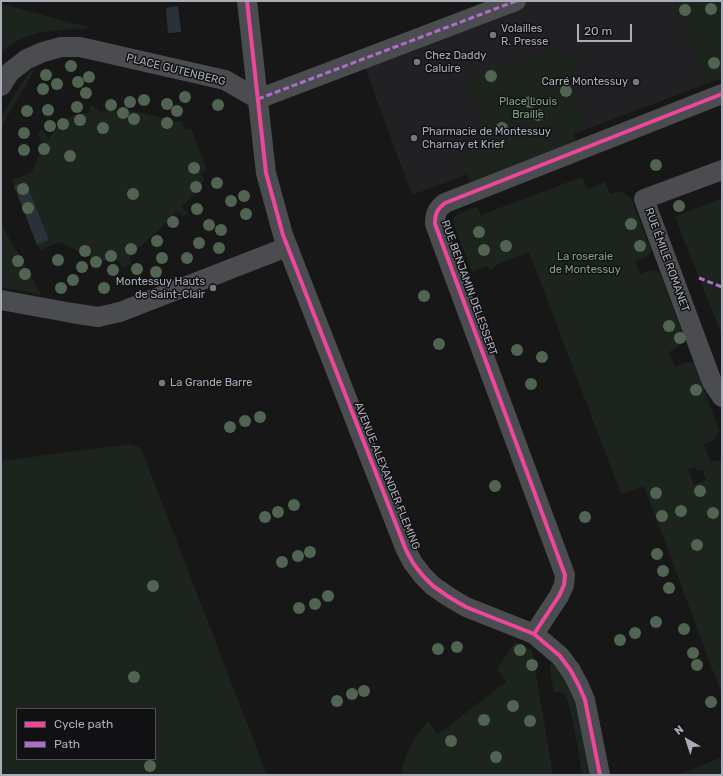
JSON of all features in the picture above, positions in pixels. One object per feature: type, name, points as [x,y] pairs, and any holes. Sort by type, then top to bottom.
[{"type":"street","points":[[1,300],[72,313],[98,316],[120,312],[287,247],[266,173],[247,1]]},
{"type":"street","points":[[258,99],[516,1]]},
{"type":"street","name":"PLACE GUTENBERG","points":[[1,86],[10,72],[27,59],[43,52],[61,48],[80,47],[225,80],[258,99]]},
{"type":"street","name":"RUE BENJAMIN DELESSERT","points":[[534,634],[559,596],[564,585],[564,575],[435,224],[435,216],[438,208],[445,203],[722,94]]},
{"type":"street","name":"RUE ÉMILE ROMANET","points":[[722,170],[644,199],[712,382],[722,397]]},
{"type":"street","name":"AVENUE ALEXANDER FLEMING","points":[[287,247],[406,550],[413,564],[433,586],[449,597],[466,607],[534,634],[560,656],[571,671],[584,700],[600,775]]},
{"type":"shaded area","name":"Carré Montessuy","points":[[530,1],[675,1],[706,84],[412,195],[364,65]]},
{"type":"shaded area","points":[[178,6],[181,32],[168,33],[166,8]]},
{"type":"shaded area","points":[[26,182],[49,240],[37,245],[14,186]]},
{"type":"green space","points":[[675,1],[722,1],[722,78],[706,84]]},
{"type":"green space","points":[[1,4],[92,28],[56,30],[38,33],[16,42],[1,53]]},
{"type":"green space","name":"Place Louis Braille","points":[[555,49],[580,60],[569,87],[585,126],[572,131],[576,141],[470,182],[457,152],[460,151],[462,153],[471,149],[470,147],[476,145],[477,147],[486,144],[486,141],[489,140],[487,136],[489,135],[483,118],[481,119],[479,113],[481,112],[477,102],[475,103],[474,100],[471,101],[467,89],[470,81]]},
{"type":"green space","points":[[36,68],[1,127],[1,117],[29,72]]},
{"type":"green space","points":[[92,106],[100,112],[133,112],[182,122],[185,130],[191,128],[207,170],[201,173],[204,180],[191,198],[182,207],[189,214],[183,216],[178,211],[130,256],[131,264],[123,268],[118,260],[110,261],[95,259],[59,242],[40,251],[12,180],[32,172],[44,145],[38,135],[41,129],[49,139],[61,123],[76,115],[90,113],[89,107]]},
{"type":"green space","name":"La roseraie de Montessuy","points":[[582,177],[587,189],[605,182],[610,194],[618,191],[631,198],[651,250],[648,256],[635,262],[640,274],[648,271],[660,273],[683,335],[679,346],[669,352],[675,367],[686,362],[694,363],[719,430],[712,441],[704,445],[710,461],[722,460],[722,695],[644,486],[621,494],[529,252],[494,266],[494,268],[490,270],[488,266],[472,272],[453,219],[455,216],[464,211],[477,207],[481,215]],"holes":[[[695,467],[697,471],[702,470],[706,480],[694,485],[688,469]]]},
{"type":"green space","points":[[722,198],[722,335],[675,217]]},
{"type":"green space","points":[[1,224],[40,292],[42,295],[1,287]]},
{"type":"green space","points":[[130,444],[139,447],[142,451],[267,775],[1,775],[1,461]]},
{"type":"green space","points":[[515,642],[532,650],[553,775],[401,775],[410,746],[428,721],[438,734],[506,682],[497,669]]},
{"type":"green space","points":[[551,662],[564,679],[574,701],[581,726],[589,775],[582,775],[573,724],[565,694],[554,692],[550,669]]},
{"type":"green space","points":[[722,757],[722,775],[678,775]]},
{"type":"marked path","points":[[258,99],[516,1]]},
{"type":"marked path","points":[[699,278],[722,287]]},
{"type":"cycle path","points":[[247,1],[266,173],[283,235],[406,550],[413,563],[433,586],[466,607],[534,634],[560,656],[571,671],[585,700],[600,775]]},
{"type":"cycle path","points":[[534,634],[559,596],[564,585],[565,575],[435,224],[435,217],[440,207],[445,203],[722,94]]},
{"type":"place","name":"Volailles R. Presse","points":[[493,35]]},
{"type":"place","name":"Chez Daddy Caluire","points":[[417,62]]},
{"type":"place","name":"Carré Montessuy","points":[[636,82]]},
{"type":"place","name":"Pharmacie de Montessuy Charnay et Krief","points":[[414,138]]},
{"type":"place","name":"Montessuy Hauts de Saint-Clair","points":[[213,288]]},
{"type":"place","name":"La Grande Barre","points":[[162,383]]}]
